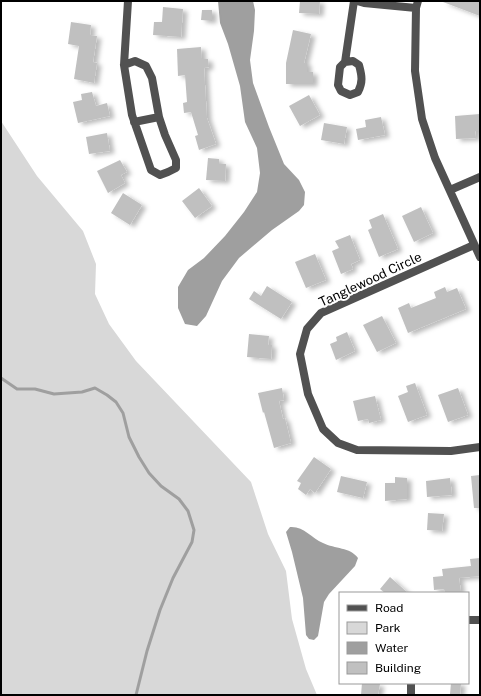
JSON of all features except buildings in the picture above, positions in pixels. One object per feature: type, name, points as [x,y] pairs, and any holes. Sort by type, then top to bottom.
[{"type":"street","points":[[124,65],[135,61],[146,66],[152,78],[159,117],[176,160],[176,168],[160,175],[151,170],[134,122],[124,65],[128,1]]},
{"type":"street","points":[[344,62],[354,1]]},
{"type":"street","points":[[357,1],[364,3],[417,5],[414,71],[422,119],[435,158],[480,257]]},
{"type":"street","points":[[134,122],[159,117]]},
{"type":"street","points":[[450,190],[480,177]]},
{"type":"street","name":"Tanglewood Circle","points":[[474,245],[321,313],[308,329],[300,354],[308,394],[323,429],[338,443],[357,450],[451,451],[480,447]]},
{"type":"street","points":[[469,620],[480,620]]},
{"type":"street","points":[[411,684],[411,695]]},
{"type":"green space","points":[[1,121],[37,176],[83,231],[96,264],[95,294],[109,324],[136,361],[251,482],[268,534],[286,571],[292,619],[306,669],[317,695],[1,695]]},
{"type":"water","points":[[218,1],[253,1],[255,10],[254,31],[250,60],[253,83],[284,164],[299,180],[305,192],[304,205],[299,211],[272,230],[239,258],[222,281],[206,316],[197,326],[185,324],[178,308],[178,287],[188,270],[204,258],[225,236],[244,212],[257,192],[260,173],[257,148],[245,122],[240,86],[228,44],[220,23]]},
{"type":"water","points":[[290,527],[299,528],[319,541],[351,552],[358,558],[355,566],[329,594],[324,602],[318,636],[314,640],[309,639],[306,635],[303,598],[286,532]]},
{"type":"waterway","points":[[1,378],[17,389],[35,389],[54,394],[82,392],[95,388],[107,395],[116,402],[123,413],[129,437],[149,473],[161,486],[179,499],[188,511],[194,530],[192,542],[173,578],[160,610],[147,651],[136,695]]}]
